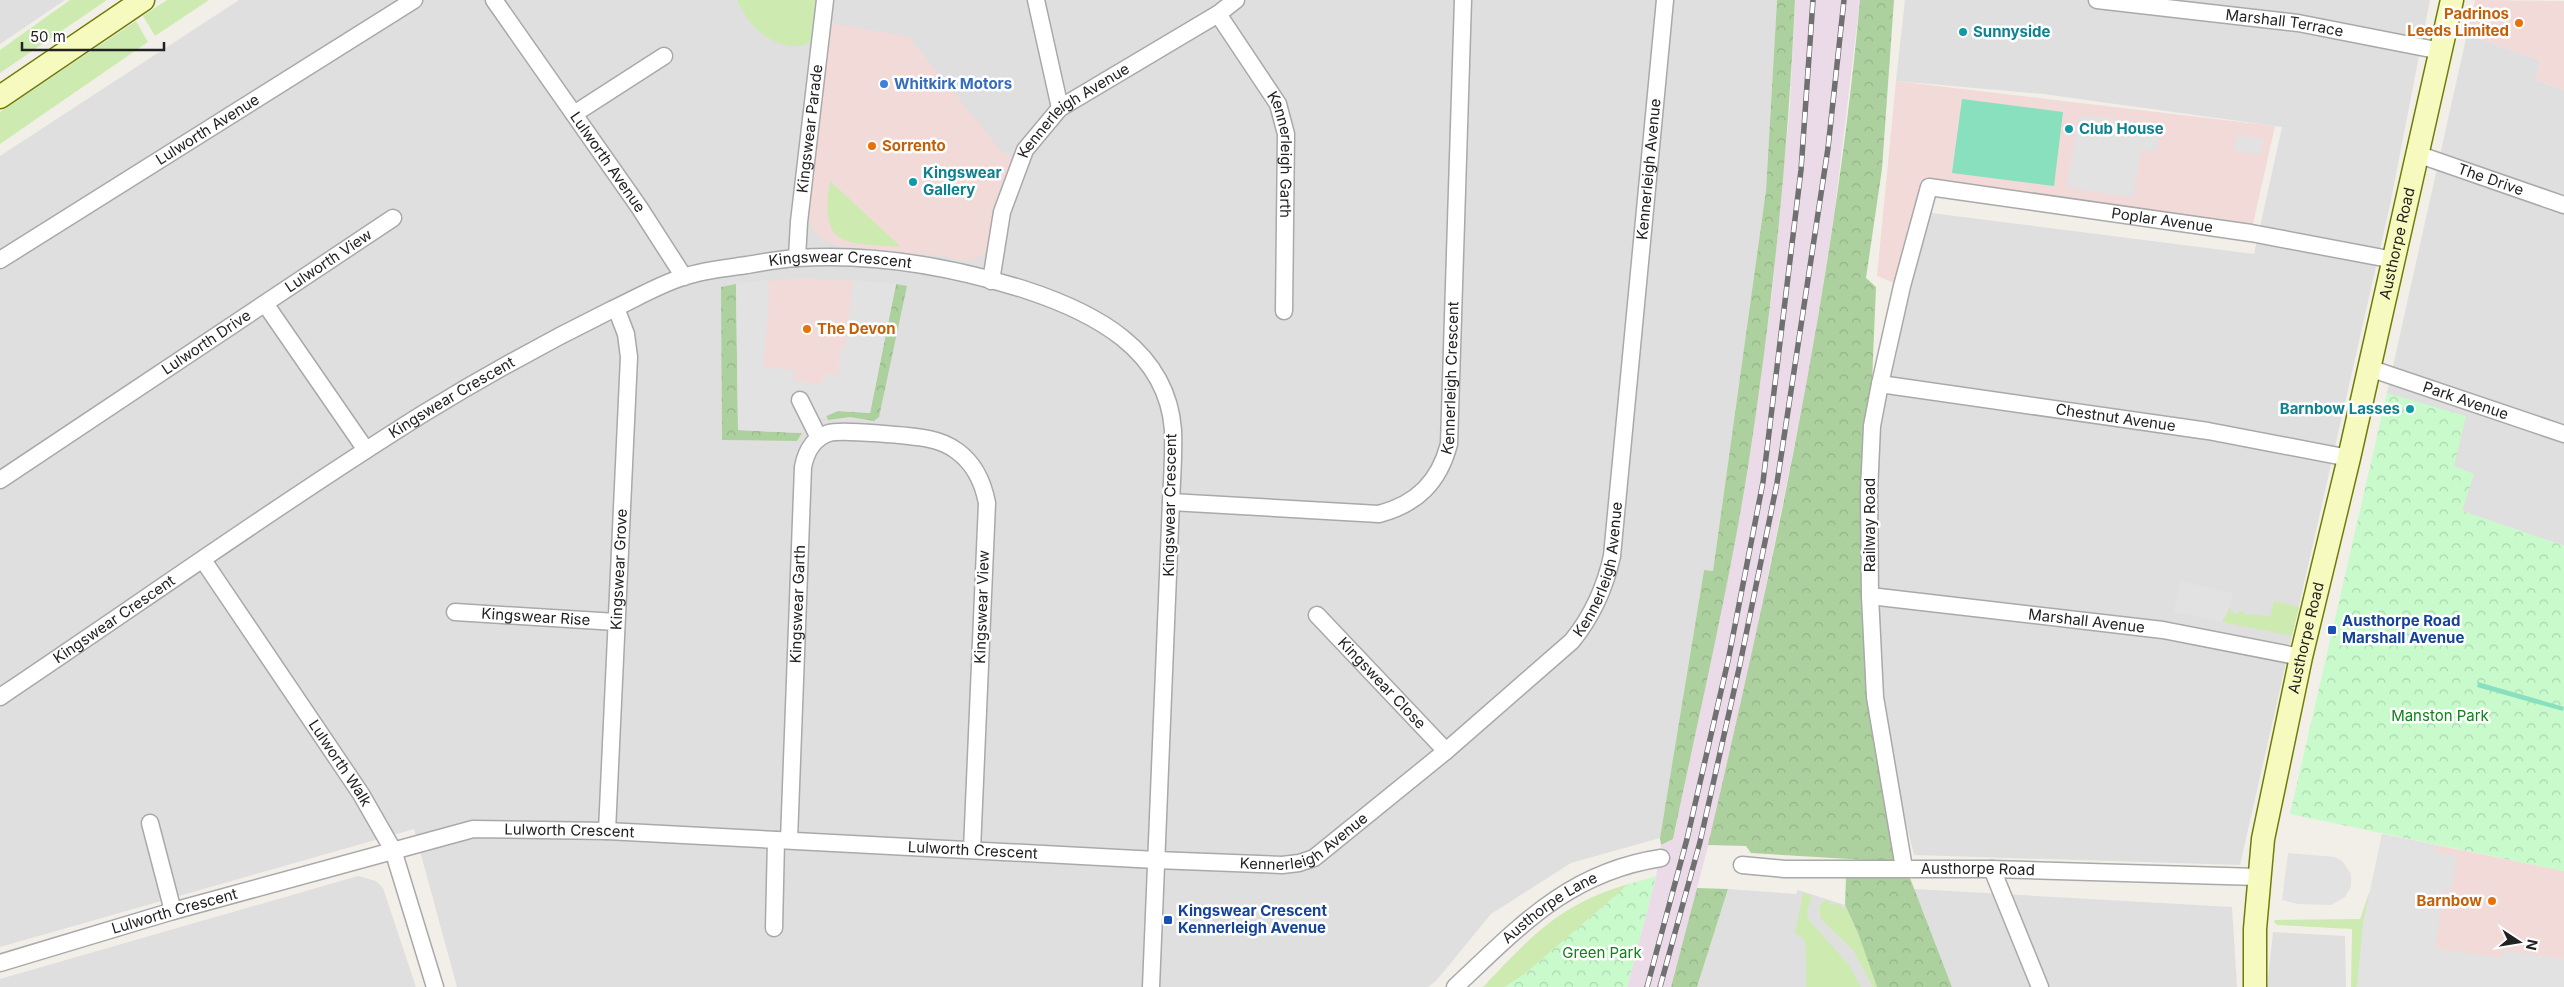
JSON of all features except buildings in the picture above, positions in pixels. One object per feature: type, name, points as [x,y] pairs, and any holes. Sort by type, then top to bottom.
[{"type":"street","points":[[0,98],[143,0]]},
{"type":"street","name":"Lulworth Avenue","points":[[0,260],[414,0]]},
{"type":"street","name":"Lulworth Avenue","points":[[494,0],[684,277]]},
{"type":"street","name":"Kingswear Parade","points":[[797,258],[801,203],[826,0]]},
{"type":"street","points":[[1036,0],[1060,108]]},
{"type":"street","name":"Kennerleigh Avenue","points":[[991,281],[1002,212],[1025,150],[1060,108],[1218,14],[1236,0]]},
{"type":"street","name":"Kennerleigh Crescent","points":[[1171,502],[1379,514],[1407,504],[1420,496],[1439,472],[1449,444],[1463,0]]},
{"type":"street","name":"Kennerleigh Avenue","points":[[1156,860],[1282,865],[1298,864],[1314,858],[1446,751],[1572,641],[1588,619],[1606,582],[1612,556],[1665,0]]},
{"type":"street","name":"Marshall Terrace","points":[[2097,0],[2298,23],[2441,50]]},
{"type":"street","name":"Austhorpe Road","points":[[1742,865],[1785,869],[1992,869],[2258,878],[2263,839],[2300,657],[2394,260],[2452,0]]},
{"type":"street","name":"Kennerleigh Garth","points":[[1218,14],[1278,104],[1284,118],[1286,134],[1284,311]]},
{"type":"street","points":[[574,114],[664,56]]},
{"type":"street","name":"The Drive","points":[[2417,154],[2564,205]]},
{"type":"street","name":"Poplar Avenue","points":[[1929,187],[2251,233],[2394,260]]},
{"type":"street","name":"Railway Road","points":[[1897,868],[1875,697],[1870,596],[1872,426],[1891,330],[1929,187]]},
{"type":"street","name":"Lulworth View","points":[[266,305],[393,218]]},
{"type":"street","name":"Kingswear Crescent","points":[[0,697],[366,450],[487,374],[616,308],[684,277],[717,269],[797,258],[883,260],[912,263],[991,281],[1048,298],[1076,309],[1115,330],[1137,350],[1158,381],[1171,416],[1173,430],[1171,502],[1151,987]]},
{"type":"street","name":"Lulworth Drive","points":[[0,480],[266,305],[366,450]]},
{"type":"street","name":"Kingswear Grove","points":[[607,831],[629,357],[626,334],[616,308]]},
{"type":"street","name":"Park Avenue","points":[[2369,368],[2564,434]]},
{"type":"street","name":"Chestnut Avenue","points":[[1880,384],[2208,431],[2348,458]]},
{"type":"street","points":[[800,400],[819,438]]},
{"type":"street","name":"Kingswear View","points":[[819,438],[841,430],[929,439],[944,443],[969,461],[984,488],[986,503],[972,850]]},
{"type":"street","name":"Kingswear Garth","points":[[774,928],[782,840],[803,467],[805,456],[819,438]]},
{"type":"street","name":"Lulworth Walk","points":[[202,560],[361,794],[393,850],[435,987]]},
{"type":"street","name":"Marshall Avenue","points":[[1870,596],[2163,630],[2300,657]]},
{"type":"street","name":"Kingswear Rise","points":[[455,612],[616,622]]},
{"type":"street","name":"Kingswear Close","points":[[1317,615],[1446,751]]},
{"type":"street","points":[[150,824],[173,911]]},
{"type":"street","name":"Lulworth Crescent","points":[[0,963],[173,911],[473,829],[607,831],[1156,860]]},
{"type":"street","name":"Austhorpe Lane","points":[[1455,987],[1510,936],[1563,893],[1604,872],[1636,862],[1661,858]]},
{"type":"street","points":[[1992,869],[2040,987]]},
{"type":"street","points":[[2255,987],[2255,929],[2258,878]]},
{"type":"shaded area","points":[[0,0],[65,0],[0,44]]},
{"type":"shaded area","points":[[239,0],[1777,0],[1766,190],[1713,571],[1704,570],[1660,838],[1571,863],[1491,914],[1436,981],[1428,987],[457,987],[414,829],[0,947],[0,156]]},
{"type":"shaded area","points":[[1795,0],[1860,0],[1834,215],[1809,374],[1750,664],[1710,839],[1671,987],[1627,987],[1656,877],[1661,845],[1673,839],[1723,603],[1747,467],[1772,293],[1790,105]]},
{"type":"shaded area","points":[[1905,0],[2430,0],[2390,205],[2240,865],[1914,855],[1881,722],[1872,579],[1881,416],[1897,353],[1901,324],[1931,213],[2254,254],[2282,127],[2043,94],[1896,81]]},
{"type":"shaded area","points":[[2475,0],[2564,1],[2564,90],[2535,80],[2541,61],[2467,34]]},
{"type":"shaded area","points":[[831,23],[909,37],[1001,151],[1014,158],[995,242],[987,252],[975,259],[964,261],[943,256],[842,246],[829,243],[820,237],[811,226],[809,213],[812,181]]},
{"type":"shaded area","points":[[2467,34],[2541,61],[2535,80],[2564,90],[2564,546],[2462,511],[2454,466],[2387,393]]},
{"type":"shaded area","points":[[1896,81],[2275,126],[2251,233],[1929,187],[1902,286],[1877,276]]},
{"type":"shaded area","points":[[2079,115],[2161,125],[2157,151],[2141,150],[2133,198],[2067,187]]},
{"type":"shaded area","points":[[2237,135],[2264,139],[2260,155],[2234,151]]},
{"type":"shaded area","points":[[803,278],[896,284],[838,411],[811,423],[802,433],[738,430],[736,284]]},
{"type":"shaded area","points":[[768,280],[769,303],[763,367],[795,370],[794,381],[822,384],[823,374],[838,375],[840,348],[845,348],[853,280],[896,284],[870,413],[838,411],[811,423],[802,433],[738,430],[736,284]]},
{"type":"shaded area","points":[[2180,581],[2233,593],[2230,607],[2222,622],[2174,612]]},
{"type":"shaded area","points":[[2382,834],[2564,871],[2564,987],[2357,987]]},
{"type":"shaded area","name":"Barnbow","points":[[2382,834],[2436,845],[2435,852],[2457,856],[2452,891],[2444,890],[2435,948],[2502,958],[2504,950],[2564,959],[2564,987],[2357,987],[2363,923]]},
{"type":"shaded area","points":[[2288,853],[2335,857],[2342,861],[2351,874],[2351,886],[2345,897],[2331,905],[2298,904],[2282,900]]},
{"type":"shaded area","points":[[358,876],[376,881],[383,888],[416,987],[0,987],[0,979]]},
{"type":"shaded area","points":[[1728,889],[1796,894],[1798,890],[1845,905],[1858,933],[1877,987],[1697,987]]},
{"type":"shaded area","points":[[1914,889],[2232,907],[2237,987],[1952,987]]},
{"type":"shaded area","points":[[2273,932],[2345,936],[2346,987],[2267,987]]},
{"type":"green space","points":[[70,0],[107,0],[0,73],[0,50]]},
{"type":"green space","points":[[167,0],[209,0],[155,36],[143,16]]},
{"type":"green space","points":[[737,0],[816,0],[811,40],[805,45],[797,46],[777,43],[753,25]]},
{"type":"green space","points":[[1777,0],[1795,0],[1778,234],[1757,409],[1732,560],[1673,839],[1661,845],[1660,838],[1704,570],[1713,571],[1766,190]]},
{"type":"green space","points":[[1860,0],[1894,0],[1882,169],[1866,278],[1876,287],[1863,595],[1865,664],[1880,763],[1900,862],[1751,853],[1746,846],[1708,845],[1756,635],[1799,425],[1834,213],[1849,107]]},
{"type":"green space","points":[[136,21],[148,42],[0,144],[0,112]]},
{"type":"green space","points":[[1962,99],[2063,112],[2054,186],[1952,173]]},
{"type":"green space","points":[[830,181],[901,247],[851,242],[840,238],[833,231],[829,220]]},
{"type":"green space","points":[[736,284],[738,430],[802,433],[797,441],[722,440],[721,287]]},
{"type":"green space","points":[[896,284],[907,286],[879,417],[874,421],[850,417],[828,420],[826,415],[838,411],[870,413]]},
{"type":"green space","name":"Manston Park","points":[[2387,393],[2466,416],[2454,466],[2474,474],[2462,511],[2564,546],[2564,871],[2290,814]]},
{"type":"green space","points":[[2274,601],[2299,607],[2292,636],[2222,622],[2230,607],[2231,612],[2238,614],[2239,610],[2247,615],[2253,614],[2270,617]]},
{"type":"green space","points":[[2478,682],[2564,707],[2563,711],[2477,687]]},
{"type":"green space","name":"Green Park","points":[[1656,876],[1627,987],[1505,987],[1525,974],[1629,884]]},
{"type":"green space","points":[[1846,877],[1910,878],[1952,987],[1877,987],[1858,933],[1845,905]]},
{"type":"green space","points":[[1629,884],[1525,974],[1505,987],[1483,987],[1532,937],[1565,912],[1584,901]]},
{"type":"green space","points":[[1697,888],[1728,889],[1697,987],[1671,987]]},
{"type":"green space","points":[[1803,893],[1809,894],[1809,897],[1812,895],[1807,912],[1809,920],[1849,965],[1861,987],[1806,987],[1806,949],[1804,939],[1795,933]]},
{"type":"green space","points":[[2369,893],[2394,987],[2351,987],[2352,929],[2277,925],[2274,922],[2275,920],[2360,919]]},
{"type":"green space","points":[[1824,900],[1830,901],[1829,905],[1833,903],[1842,906],[1844,909],[1845,906],[1858,933],[1877,987],[1873,987],[1853,950],[1821,919],[1819,907]]},
{"type":"railway","points":[[1647,987],[1687,839],[1728,661],[1763,482],[1801,170],[1813,0]]},
{"type":"railway","points":[[1660,987],[1700,842],[1740,664],[1777,483],[1828,148],[1844,0]]},
{"type":"place","name":"Padrinos Leeds Limited","points":[[2519,23]]},
{"type":"place","name":"Sunnyside","points":[[1963,32]]},
{"type":"place","name":"Whitkirk Motors","points":[[884,84]]},
{"type":"place","name":"Club House","points":[[2069,129]]},
{"type":"place","name":"Sorrento","points":[[872,146]]},
{"type":"place","name":"Kingswear Gallery","points":[[913,182]]},
{"type":"place","name":"The Devon","points":[[807,329]]},
{"type":"place","name":"Barnbow Lasses","points":[[2410,409]]},
{"type":"place","name":"Austhorpe Road Marshall Avenue","points":[[2332,630]]},
{"type":"place","name":"Barnbow","points":[[2492,901]]},
{"type":"place","name":"Kingswear Crescent Kennerleigh Avenue","points":[[1168,920]]}]
